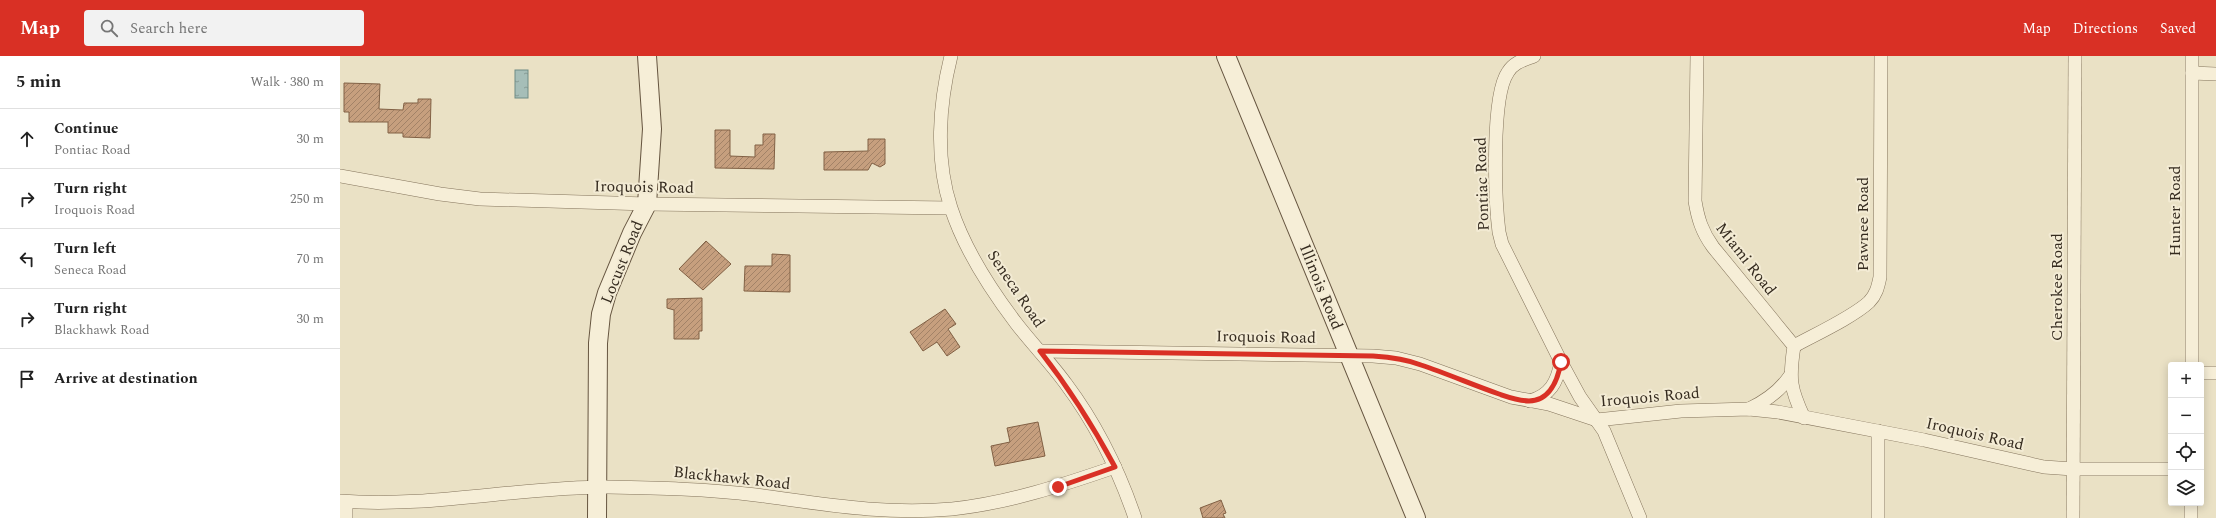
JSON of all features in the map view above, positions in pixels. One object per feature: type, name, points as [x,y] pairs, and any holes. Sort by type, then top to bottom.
[{"type":"street","name":"Locust Road","points":[[597,518],[598,343],[601,314],[607,293],[647,204],[652,129],[647,56]]},
{"type":"street","name":"Seneca Road","points":[[951,56],[942,100],[941,143],[943,173],[950,208],[970,250],[989,284],[1017,324],[1066,384],[1088,416],[1115,467],[1135,518]]},
{"type":"street","name":"Illinois Road","points":[[1226,56],[1416,518]]},
{"type":"street","name":"Pontiac Road","points":[[1534,56],[1512,60],[1503,82],[1499,98],[1497,129],[1499,232],[1502,244],[1561,362],[1580,397],[1604,431],[1640,518]]},
{"type":"street","name":"Miami Road","points":[[1697,56],[1695,201],[1697,217],[1702,232],[1794,346]]},
{"type":"street","name":"Pawnee Road","points":[[1794,346],[1858,310],[1869,302],[1877,292],[1880,277],[1881,56]]},
{"type":"street","name":"Cherokee Road","points":[[2073,518],[2075,56]]},
{"type":"street","name":"Hunter Road","points":[[2192,56],[2192,362]]},
{"type":"street","points":[[2192,73],[2216,74]]},
{"type":"street","name":"Iroquois Road","points":[[340,176],[440,194],[480,199],[647,204],[950,208]]},
{"type":"street","points":[[1794,346],[1790,376],[1792,389],[1804,418]]},
{"type":"street","name":"Iroquois Road","points":[[1040,351],[1373,356],[1414,362],[1477,386],[1530,401],[1549,404],[1597,420],[1681,411],[1749,408],[1878,431],[2044,467],[2073,469],[2168,469]]},
{"type":"street","points":[[1530,401],[1541,398],[1549,392],[1559,374],[1561,362]]},
{"type":"street","points":[[2204,373],[2216,373]]},
{"type":"street","points":[[1749,408],[1763,402],[1776,392],[1790,376]]},
{"type":"street","points":[[1878,431],[1878,518]]},
{"type":"street","name":"Blackhawk Road","points":[[343,502],[453,498],[556,488],[597,487],[701,490],[755,495],[838,513],[909,511],[952,513],[1058,487],[1115,467]]},
{"type":"street","points":[[343,502],[346,518]]},
{"type":"street","points":[[2191,506],[2191,518]]},
{"type":"water","points":[[515,70],[528,70],[528,98],[515,98]]},
{"type":"building","points":[[344,83],[380,84],[379,109],[403,110],[404,103],[418,103],[418,99],[431,99],[430,138],[403,137],[403,133],[388,133],[388,122],[349,122],[349,112],[344,112]]},
{"type":"building","points":[[715,130],[730,130],[730,156],[755,157],[755,145],[763,145],[763,134],[775,134],[774,169],[715,168]]},
{"type":"building","points":[[868,139],[885,139],[885,164],[880,167],[872,163],[868,170],[824,170],[824,152],[868,151]]},
{"type":"building","points":[[706,241],[731,264],[703,290],[679,269]]},
{"type":"building","points":[[772,254],[790,255],[790,292],[744,291],[745,266],[772,266]]},
{"type":"building","points":[[702,298],[702,331],[699,331],[699,339],[674,339],[674,310],[667,308],[667,299]]},
{"type":"building","points":[[945,309],[956,324],[948,329],[960,347],[947,356],[937,342],[923,351],[910,332]]},
{"type":"building","points":[[1038,422],[1045,456],[995,466],[991,446],[1010,442],[1007,428]]},
{"type":"building","points":[[1221,500],[1226,513],[1223,514],[1225,518],[1203,518],[1200,508]]},
{"type":"route","points":[[1058,487],[1115,467],[1088,416],[1066,384],[1040,351],[1189,352],[1373,356],[1396,358],[1420,364],[1477,386],[1511,397],[1530,401],[1541,398],[1549,392],[1559,374],[1561,362]]}]
